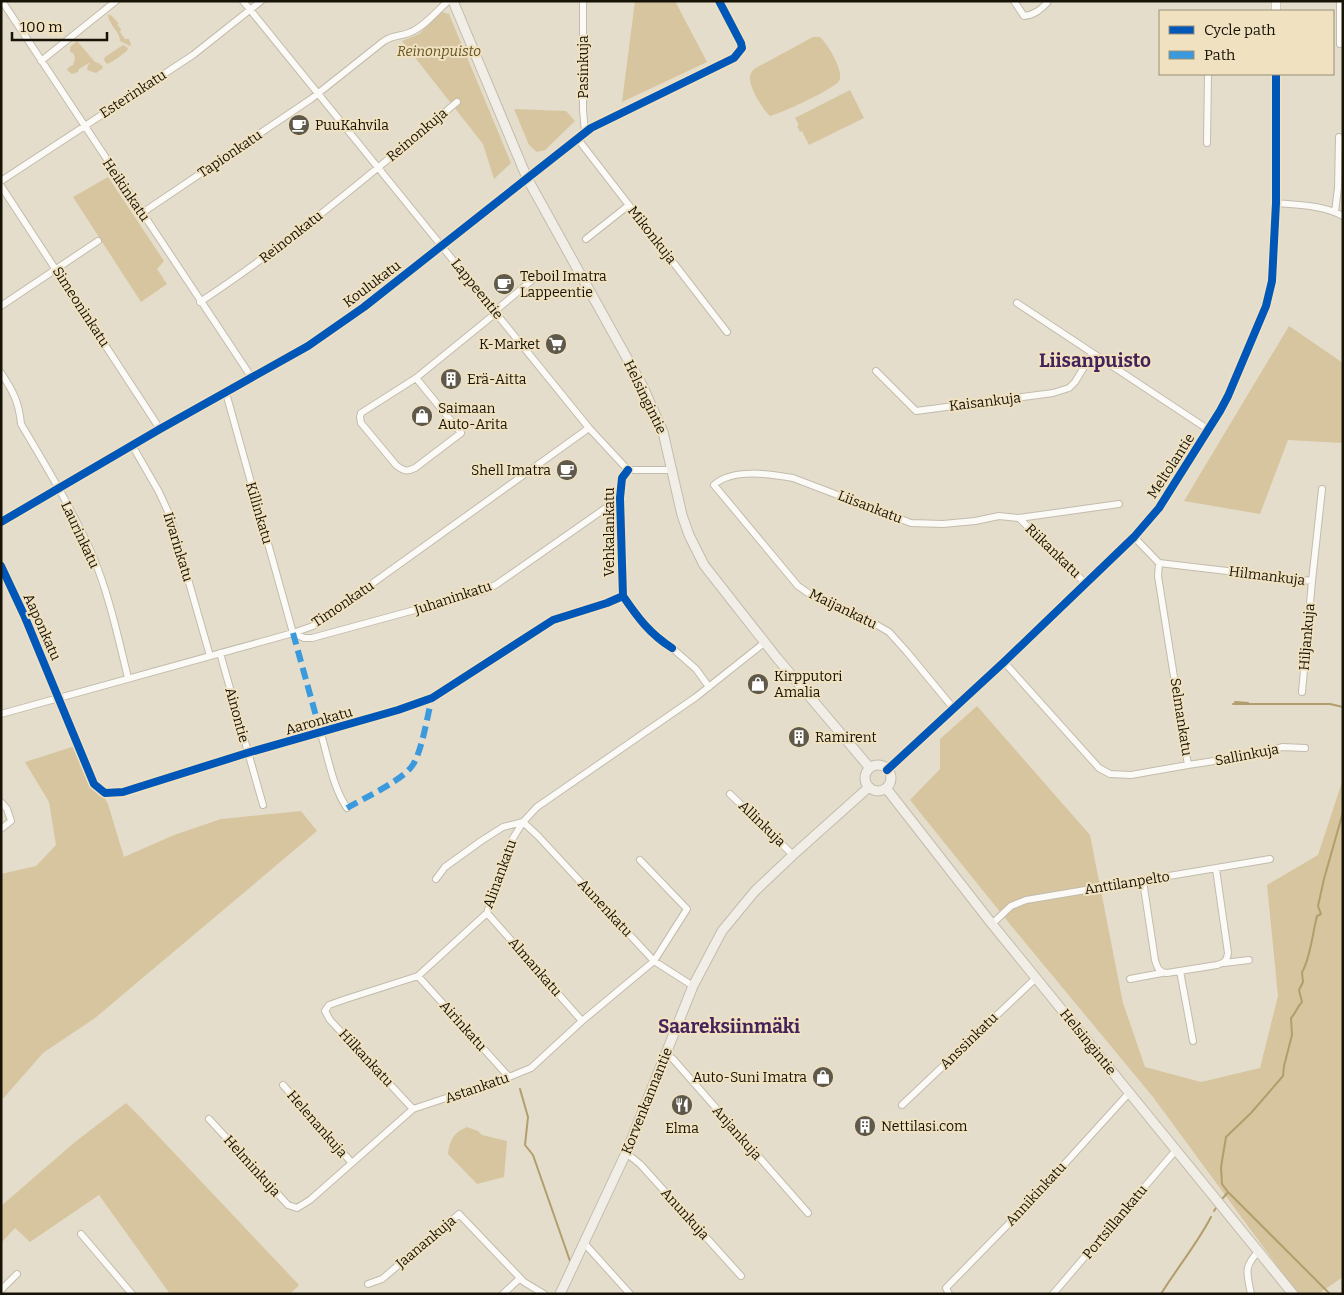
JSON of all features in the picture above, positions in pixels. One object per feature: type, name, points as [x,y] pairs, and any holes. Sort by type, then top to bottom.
[{"type":"main road","name":"Helsingintie","points":[[453,1],[527,178],[643,386],[664,432],[682,515],[696,551],[704,565],[764,643],[870,768]]},
{"type":"main road","points":[[879,766],[888,770],[890,780],[886,788],[877,791],[869,787],[865,777],[870,768],[879,766]]},
{"type":"main road","name":"Korvenkannantie","points":[[560,1294],[626,1154],[694,986],[712,949],[736,912],[756,891],[793,854],[869,787]]},
{"type":"main road","name":"Helsingintie","points":[[886,788],[992,924],[1293,1294]]},
{"type":"street","name":"Heikinkatu","points":[[2,1],[252,378]]},
{"type":"street","points":[[41,61],[116,1]]},
{"type":"street","name":"Lappeentie","points":[[243,1],[589,428],[623,467],[628,470]]},
{"type":"street","name":"Esterinkatu","points":[[1,181],[192,55],[261,1]]},
{"type":"street","name":"Tapionkatu","points":[[142,213],[318,94],[384,41],[394,35],[412,32],[420,27],[448,1]]},
{"type":"street","name":"Pasinkuja","points":[[583,1],[583,110],[585,132]]},
{"type":"street","points":[[719,1],[739,38],[742,48]]},
{"type":"street","points":[[1014,1],[1024,16],[1030,16],[1040,10],[1047,3],[1046,1]]},
{"type":"street","points":[[1340,1],[1340,44]]},
{"type":"street","name":"Koulukatu","points":[[1,522],[132,445],[308,346],[356,313],[585,132],[725,63],[734,58],[742,48]]},
{"type":"street","points":[[1207,144],[1208,75]]},
{"type":"street","name":"Meltolantie","points":[[888,770],[1134,537],[1159,508],[1209,430],[1228,396],[1266,306],[1272,281],[1276,203],[1276,75]]},
{"type":"street","name":"Reinonkuja","points":[[378,168],[456,102]]},
{"type":"street","points":[[1335,212],[1338,188],[1339,137]]},
{"type":"street","name":"Mikonkuja","points":[[577,138],[727,332]]},
{"type":"street","name":"Reinonkatu","points":[[200,302],[264,258],[378,168]]},
{"type":"street","name":"Simeoninkatu","points":[[1,186],[160,429]]},
{"type":"street","points":[[1276,203],[1305,205],[1335,212],[1343,216]]},
{"type":"street","points":[[586,239],[629,205]]},
{"type":"street","points":[[1,306],[98,241]]},
{"type":"street","points":[[416,378],[460,433],[410,471],[402,470],[396,466],[360,422],[361,413],[416,378],[537,276]]},
{"type":"street","points":[[1017,303],[1209,430]]},
{"type":"street","name":"Kaisankuja","points":[[876,371],[916,410],[1053,393],[1069,388],[1075,382],[1092,354]]},
{"type":"street","name":"Laurinkatu","points":[[1,373],[14,393],[19,408],[21,424],[58,488],[92,556],[116,626],[128,678]]},
{"type":"street","name":"Killinkatu","points":[[226,393],[294,633]]},
{"type":"street","name":"Timonkatu","points":[[1,714],[294,633],[313,626],[589,428]]},
{"type":"street","name":"Iivarinkatu","points":[[132,445],[159,492],[170,516],[210,656]]},
{"type":"street","points":[[628,470],[673,470]]},
{"type":"street","name":"Vehkalankatu","points":[[623,596],[620,498],[622,478],[628,470]]},
{"type":"street","name":"Liisankatu","points":[[714,485],[726,478],[742,474],[773,474],[793,478],[911,523],[943,524],[999,516],[1019,518],[1119,504]]},
{"type":"street","name":"Maijankatu","points":[[714,485],[798,586],[817,599],[865,618],[889,632],[954,709]]},
{"type":"street","name":"Hilmankuja","points":[[1160,563],[1312,581],[1322,489]]},
{"type":"street","name":"Juhaninkatu","points":[[294,633],[304,638],[312,638],[484,591],[497,584],[620,498]]},
{"type":"street","name":"Riikankatu","points":[[1019,518],[1086,584]]},
{"type":"street","points":[[1134,537],[1160,563]]},
{"type":"street","name":"Selmankatu","points":[[1004,662],[1099,768],[1110,774],[1131,775],[1188,765],[1158,576],[1160,563]]},
{"type":"street","name":"Aaponkatu","points":[[1,566],[59,698]]},
{"type":"street","name":"Hiljankuja","points":[[1302,692],[1312,581]]},
{"type":"street","name":"Aaronkatu","points":[[59,698],[94,784],[105,793],[123,792],[247,753],[321,734],[432,698],[552,620],[607,603],[623,596]]},
{"type":"street","name":"Alinankatu","points":[[329,1005],[418,976],[487,913],[510,843],[522,822],[537,807],[709,687],[764,643]]},
{"type":"street","points":[[672,648],[696,669],[709,687]]},
{"type":"street","name":"Ainontie","points":[[220,653],[263,805]]},
{"type":"street","points":[[321,734],[342,802],[347,808]]},
{"type":"street","name":"Sallinkuja","points":[[1188,765],[1260,754],[1282,747],[1305,748]]},
{"type":"street","name":"Allinkuja","points":[[730,794],[793,854]]},
{"type":"street","points":[[1,802],[7,809],[11,822],[1,829]]},
{"type":"street","points":[[436,879],[445,867],[481,841],[503,827],[522,822]]},
{"type":"street","name":"Aunenkatu","points":[[522,822],[538,836],[654,961],[694,986]]},
{"type":"street","name":"Anttilanpelto","points":[[992,924],[1011,906],[1018,903],[1270,859]]},
{"type":"street","name":"Astankatu","points":[[297,1208],[310,1200],[413,1109],[531,1068],[582,1021],[654,961],[687,909],[640,860]]},
{"type":"street","points":[[1216,869],[1228,953],[1224,962]]},
{"type":"street","points":[[1143,880],[1154,960],[1157,969],[1162,973]]},
{"type":"street","name":"Almankatu","points":[[487,913],[582,1021]]},
{"type":"street","points":[[1130,979],[1217,965],[1224,962],[1249,960]]},
{"type":"street","points":[[1180,971],[1193,1041]]},
{"type":"street","name":"Airinkatu","points":[[418,976],[509,1077]]},
{"type":"street","name":"Anssinkatu","points":[[902,1105],[1036,978]]},
{"type":"street","name":"Hilkankatu","points":[[329,1005],[325,1011],[330,1020],[413,1109]]},
{"type":"street","name":"Anjankuja","points":[[666,1054],[673,1059],[808,1212]]},
{"type":"street","name":"Helenankuja","points":[[283,1085],[352,1163]]},
{"type":"street","name":"Annikinkatu","points":[[949,1294],[946,1288],[1031,1201],[1129,1093]]},
{"type":"street","name":"Helminkuja","points":[[209,1119],[288,1205],[297,1208]]},
{"type":"street","name":"Portsillankatu","points":[[1054,1294],[1176,1150]]},
{"type":"street","name":"Anunkuja","points":[[626,1154],[640,1164],[741,1276]]},
{"type":"street","name":"Jaanankuja","points":[[368,1284],[382,1279],[459,1214],[520,1278],[544,1294]]},
{"type":"street","points":[[81,1234],[132,1294]]},
{"type":"street","points":[[584,1244],[630,1294]]},
{"type":"street","points":[[1251,1294],[1247,1266],[1249,1261],[1259,1252]]},
{"type":"street","points":[[1,1290],[17,1274]]},
{"type":"street","points":[[503,1294],[520,1278]]},
{"type":"green space","points":[[635,1],[675,1],[707,62],[622,102]]},
{"type":"green space","name":"Reinonpuisto","points":[[442,12],[449,14],[511,163],[494,179],[483,144],[402,41],[419,34]]},
{"type":"green space","points":[[108,14],[119,24],[117,25],[121,29],[120,32],[125,39],[129,39],[130,46],[120,41]]},
{"type":"green space","points":[[813,37],[820,37],[831,51],[840,71],[839,81],[818,95],[770,116],[761,105],[753,89],[750,78],[751,73],[754,69]]},
{"type":"green space","points":[[77,41],[95,62],[101,64],[99,65],[102,65],[103,68],[96,73],[87,70],[89,63],[79,69],[78,72],[72,74],[67,70],[73,65],[75,58],[73,53],[70,52],[70,47]]},
{"type":"green space","points":[[123,45],[128,48],[127,51],[107,64],[104,60],[105,57]]},
{"type":"green space","points":[[850,90],[864,118],[809,145],[802,131],[800,132],[795,118]]},
{"type":"green space","points":[[514,109],[566,111],[575,121],[545,150],[537,152],[529,145]]},
{"type":"green space","points":[[108,177],[164,261],[157,269],[167,284],[141,302],[73,197]]},
{"type":"green space","points":[[1289,326],[1343,363],[1343,443],[1288,440],[1260,514],[1184,501]]},
{"type":"green space","points":[[977,706],[1090,835],[1123,1003],[1145,1067],[1201,1082],[1260,1068],[1278,996],[1267,885],[1318,855],[1343,779],[1343,1277],[1318,1294],[1298,1294],[1153,1097],[910,800],[940,769],[940,739]]},
{"type":"green space","points":[[75,746],[108,804],[124,857],[174,835],[221,819],[301,811],[317,831],[95,1018],[43,1053],[1,1101],[1,874],[36,866],[56,845],[49,802],[25,762]]},
{"type":"green space","points":[[126,1103],[299,1285],[290,1294],[170,1294],[99,1195],[30,1242],[15,1228],[1,1243],[1,1206],[75,1142]]},
{"type":"green space","points":[[467,1127],[478,1131],[482,1135],[507,1141],[504,1177],[477,1184],[448,1154],[453,1138],[458,1132]]},
{"type":"waterway","points":[[1235,702],[1248,703]]},
{"type":"waterway","points":[[1233,704],[1330,704],[1343,707]]},
{"type":"waterway","points":[[1330,1294],[1228,1192],[1222,1184],[1221,1167],[1226,1137],[1251,1113],[1283,1076],[1292,1035],[1291,1018],[1302,1002],[1299,990],[1303,982],[1302,972],[1309,953],[1317,916],[1321,914],[1318,906],[1343,812]]},
{"type":"waterway","points":[[520,1089],[528,1117],[525,1145],[533,1155],[570,1261]]},
{"type":"waterway","points":[[1223,1198],[1228,1192]]},
{"type":"waterway","points":[[1161,1294],[1200,1237],[1211,1217]]},
{"type":"marked path","points":[[293,633],[321,734]]},
{"type":"marked path","points":[[347,808],[394,782],[410,769],[420,748],[432,698]]},
{"type":"cycle path","points":[[1,522],[160,429],[308,346],[364,307],[591,128],[734,58],[742,48],[741,43],[719,1]]},
{"type":"cycle path","points":[[887,770],[1004,662],[1134,537],[1159,508],[1220,411],[1266,306],[1272,281],[1276,203],[1276,75]]},
{"type":"cycle path","points":[[623,596],[620,498],[622,478],[628,470]]},
{"type":"cycle path","points":[[1,566],[24,615],[94,784],[105,793],[123,792],[247,753],[398,710],[432,698],[553,620],[623,596]]},
{"type":"cycle path","points":[[623,596],[645,625],[672,648]]},
{"type":"place","name":"PuuKahvila","points":[[299,125]]},
{"type":"place","name":"Teboil Imatra Lappeentie","points":[[504,284]]},
{"type":"place","name":"K-Market","points":[[556,344]]},
{"type":"place","name":"Erä-Aitta","points":[[451,379]]},
{"type":"place","name":"Saimaan Auto-Arita","points":[[422,416]]},
{"type":"place","name":"Shell Imatra","points":[[567,470]]},
{"type":"place","name":"Kirpputori Amalia","points":[[758,684]]},
{"type":"place","name":"Ramirent","points":[[799,737]]},
{"type":"place","name":"Auto-Suni Imatra","points":[[823,1077]]},
{"type":"place","name":"Elma","points":[[682,1105]]},
{"type":"place","name":"Nettilasi.com","points":[[865,1126]]},
{"type":"district","name":"Liisanpuisto","points":[[1095,360]]},
{"type":"district","name":"Saareksiinmäki","points":[[729,1026]]}]
